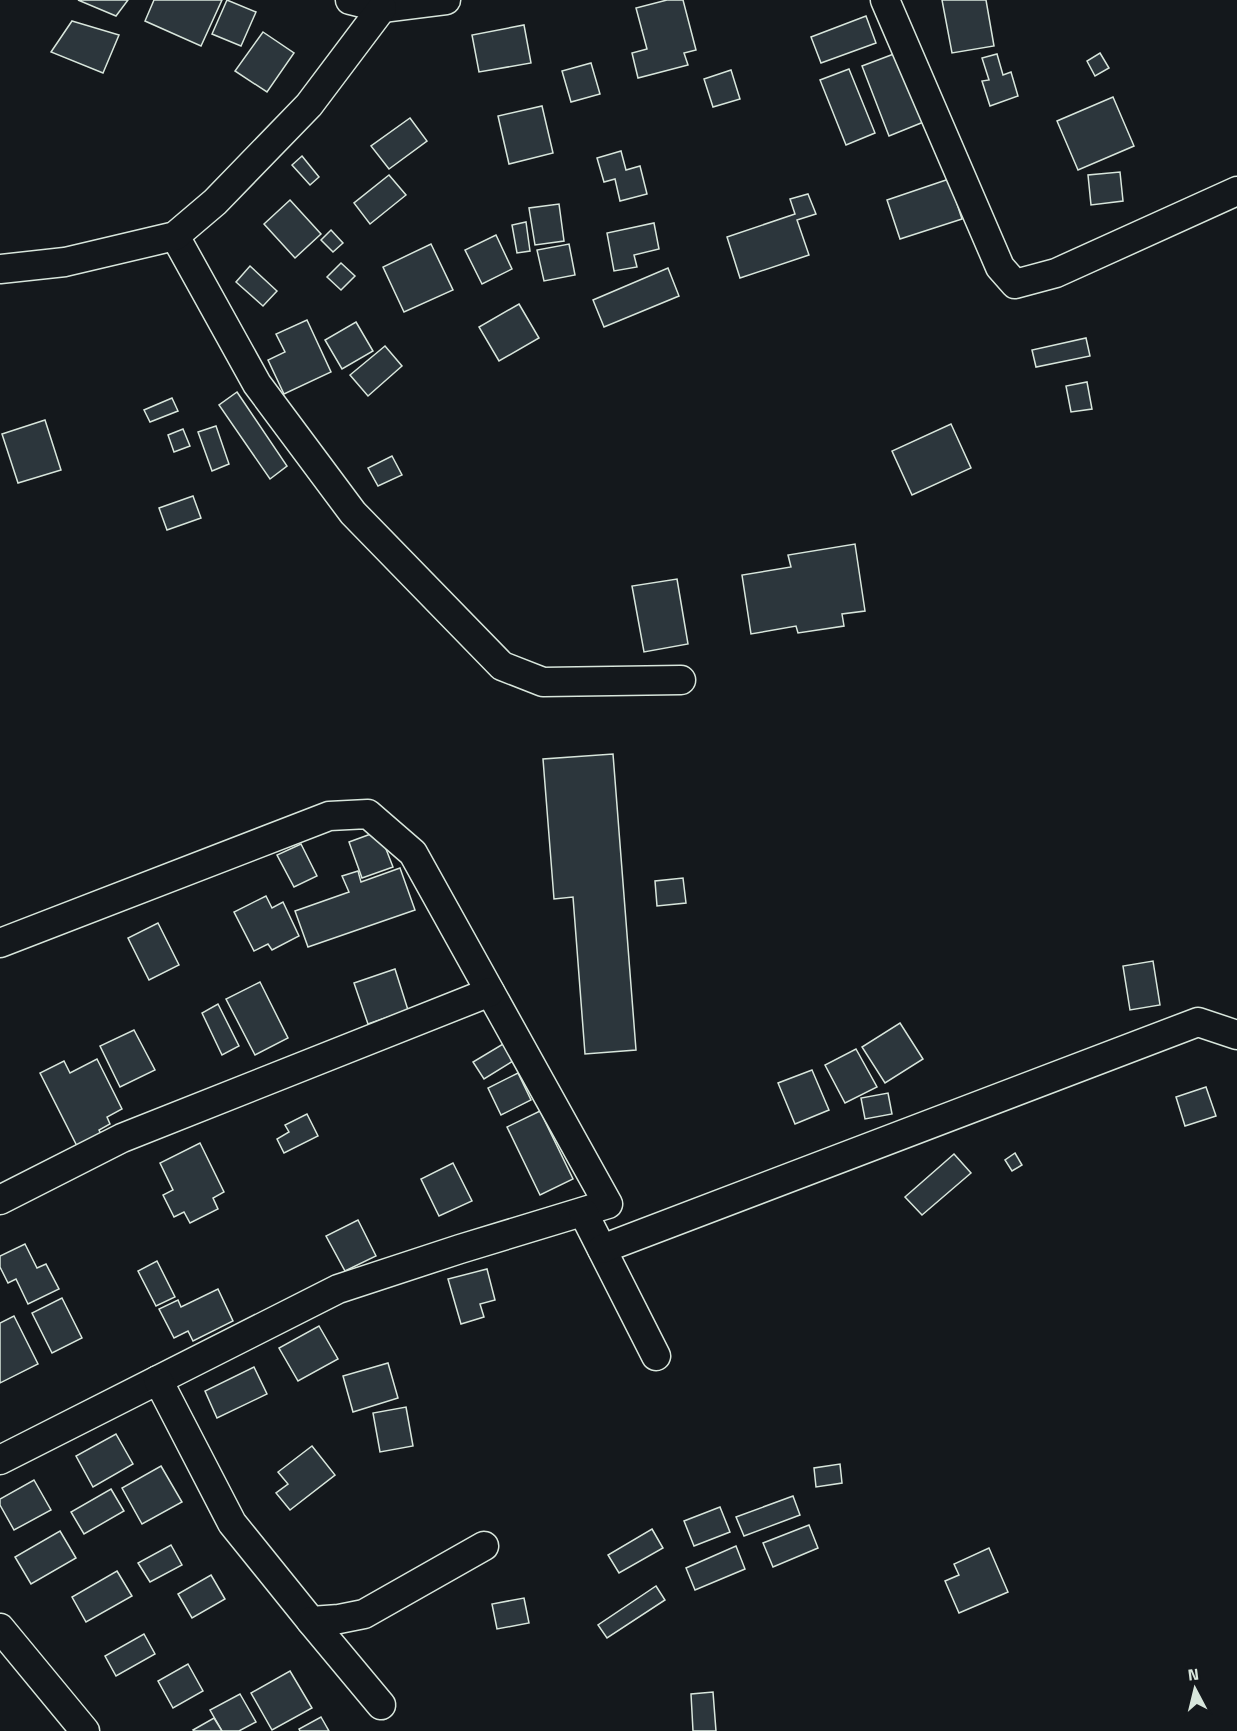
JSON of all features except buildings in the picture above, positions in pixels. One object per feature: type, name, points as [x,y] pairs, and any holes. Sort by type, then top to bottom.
[{"type":"street","points":[[350,0],[382,8],[446,0]]},
{"type":"street","points":[[885,0],[1000,267],[1015,284],[1056,273],[1237,191]]},
{"type":"street","points":[[0,269],[65,262],[175,236],[215,202],[309,105],[382,8]]},
{"type":"street","points":[[175,236],[256,384],[353,513],[502,666],[543,682],[681,680]]},
{"type":"street","points":[[0,943],[329,816],[368,814],[413,853],[608,1204],[338,1289],[0,1460]]},
{"type":"street","points":[[0,1200],[122,1138],[490,992]]},
{"type":"street","points":[[602,1249],[1198,1022],[1237,1035]]},
{"type":"street","points":[[583,1212],[656,1356]]},
{"type":"street","points":[[158,1380],[232,1523],[381,1705]]},
{"type":"street","points":[[311,1621],[364,1614],[484,1546]]},
{"type":"street","points":[[0,1628],[85,1731]]}]
